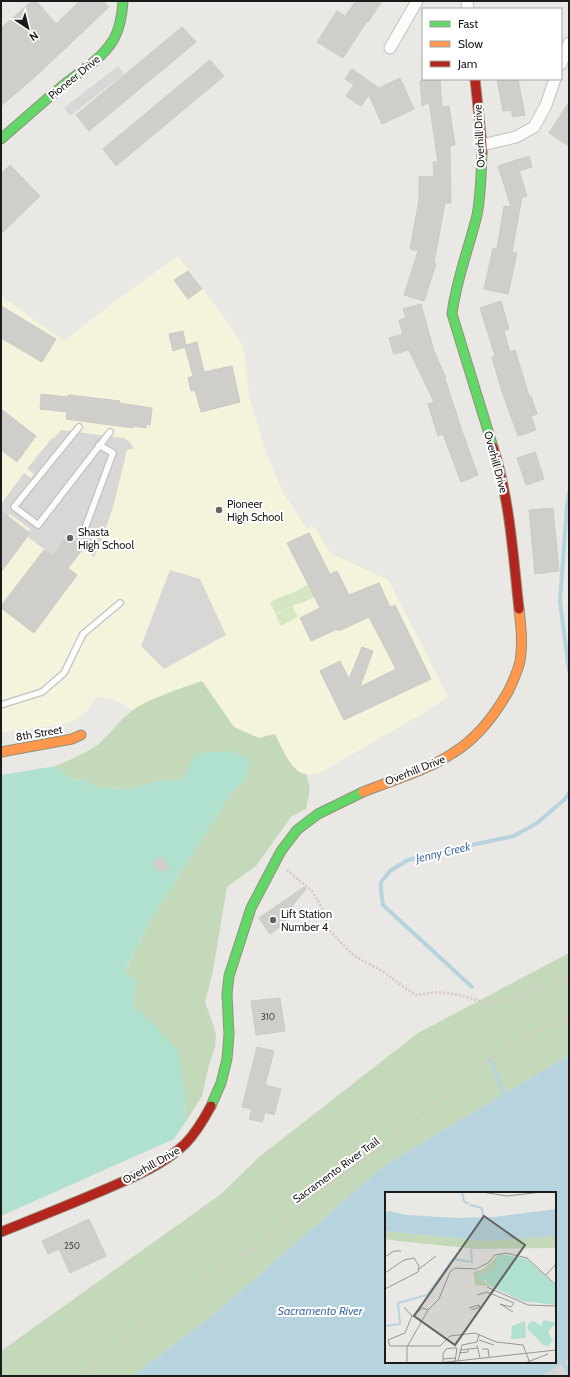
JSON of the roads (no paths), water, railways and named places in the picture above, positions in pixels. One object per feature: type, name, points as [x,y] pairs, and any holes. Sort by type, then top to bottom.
[{"type":"street","name":"Pioneer Drive","points":[[1,139],[109,47],[121,23],[123,1]]},
{"type":"street","points":[[390,48],[417,1]]},
{"type":"street","points":[[562,61],[569,42]]},
{"type":"street","name":"Overhill Drive","points":[[1,1232],[146,1171],[182,1148],[210,1110],[220,1090],[228,1057],[229,1034],[226,1006],[227,983],[230,968],[248,915],[276,861],[292,835],[304,824],[326,809],[353,795],[438,763],[464,747],[491,720],[502,704],[520,664],[521,637],[513,545],[505,494],[497,459],[452,314],[452,304],[456,287],[479,203],[482,144],[475,80]]},
{"type":"street","points":[[482,144],[516,137],[534,127],[546,105],[555,80]]},
{"type":"street","name":"8th Street","points":[[1,752],[72,739],[81,735]]},
{"type":"lane","points":[[79,427],[14,507],[38,525],[110,432]]},
{"type":"lane","points":[[85,528],[113,453],[99,445]]},
{"type":"lane","points":[[1,705],[42,692],[64,673],[83,634],[120,603]]},
{"type":"water","name":"Sacramento River","points":[[569,1055],[569,1359],[543,1376],[133,1376],[214,1314],[385,1165]]},
{"type":"waterway","name":"Jenny Creek","points":[[569,492],[560,601],[569,671]]},
{"type":"waterway","name":"Jenny Creek","points":[[472,987],[383,905],[381,882],[390,871],[408,860],[514,836],[537,823],[565,799],[569,793]]},
{"type":"waterway","name":"Jenny Creek","points":[[490,1059],[506,1099]]},
{"type":"waterway","points":[[561,1358],[569,1374]]},
{"type":"place","name":"Pioneer High School","points":[[219,510]]},
{"type":"place","name":"Shasta High School","points":[[70,538]]},
{"type":"place","name":"Lift Station Number 4","points":[[273,920]]}]
